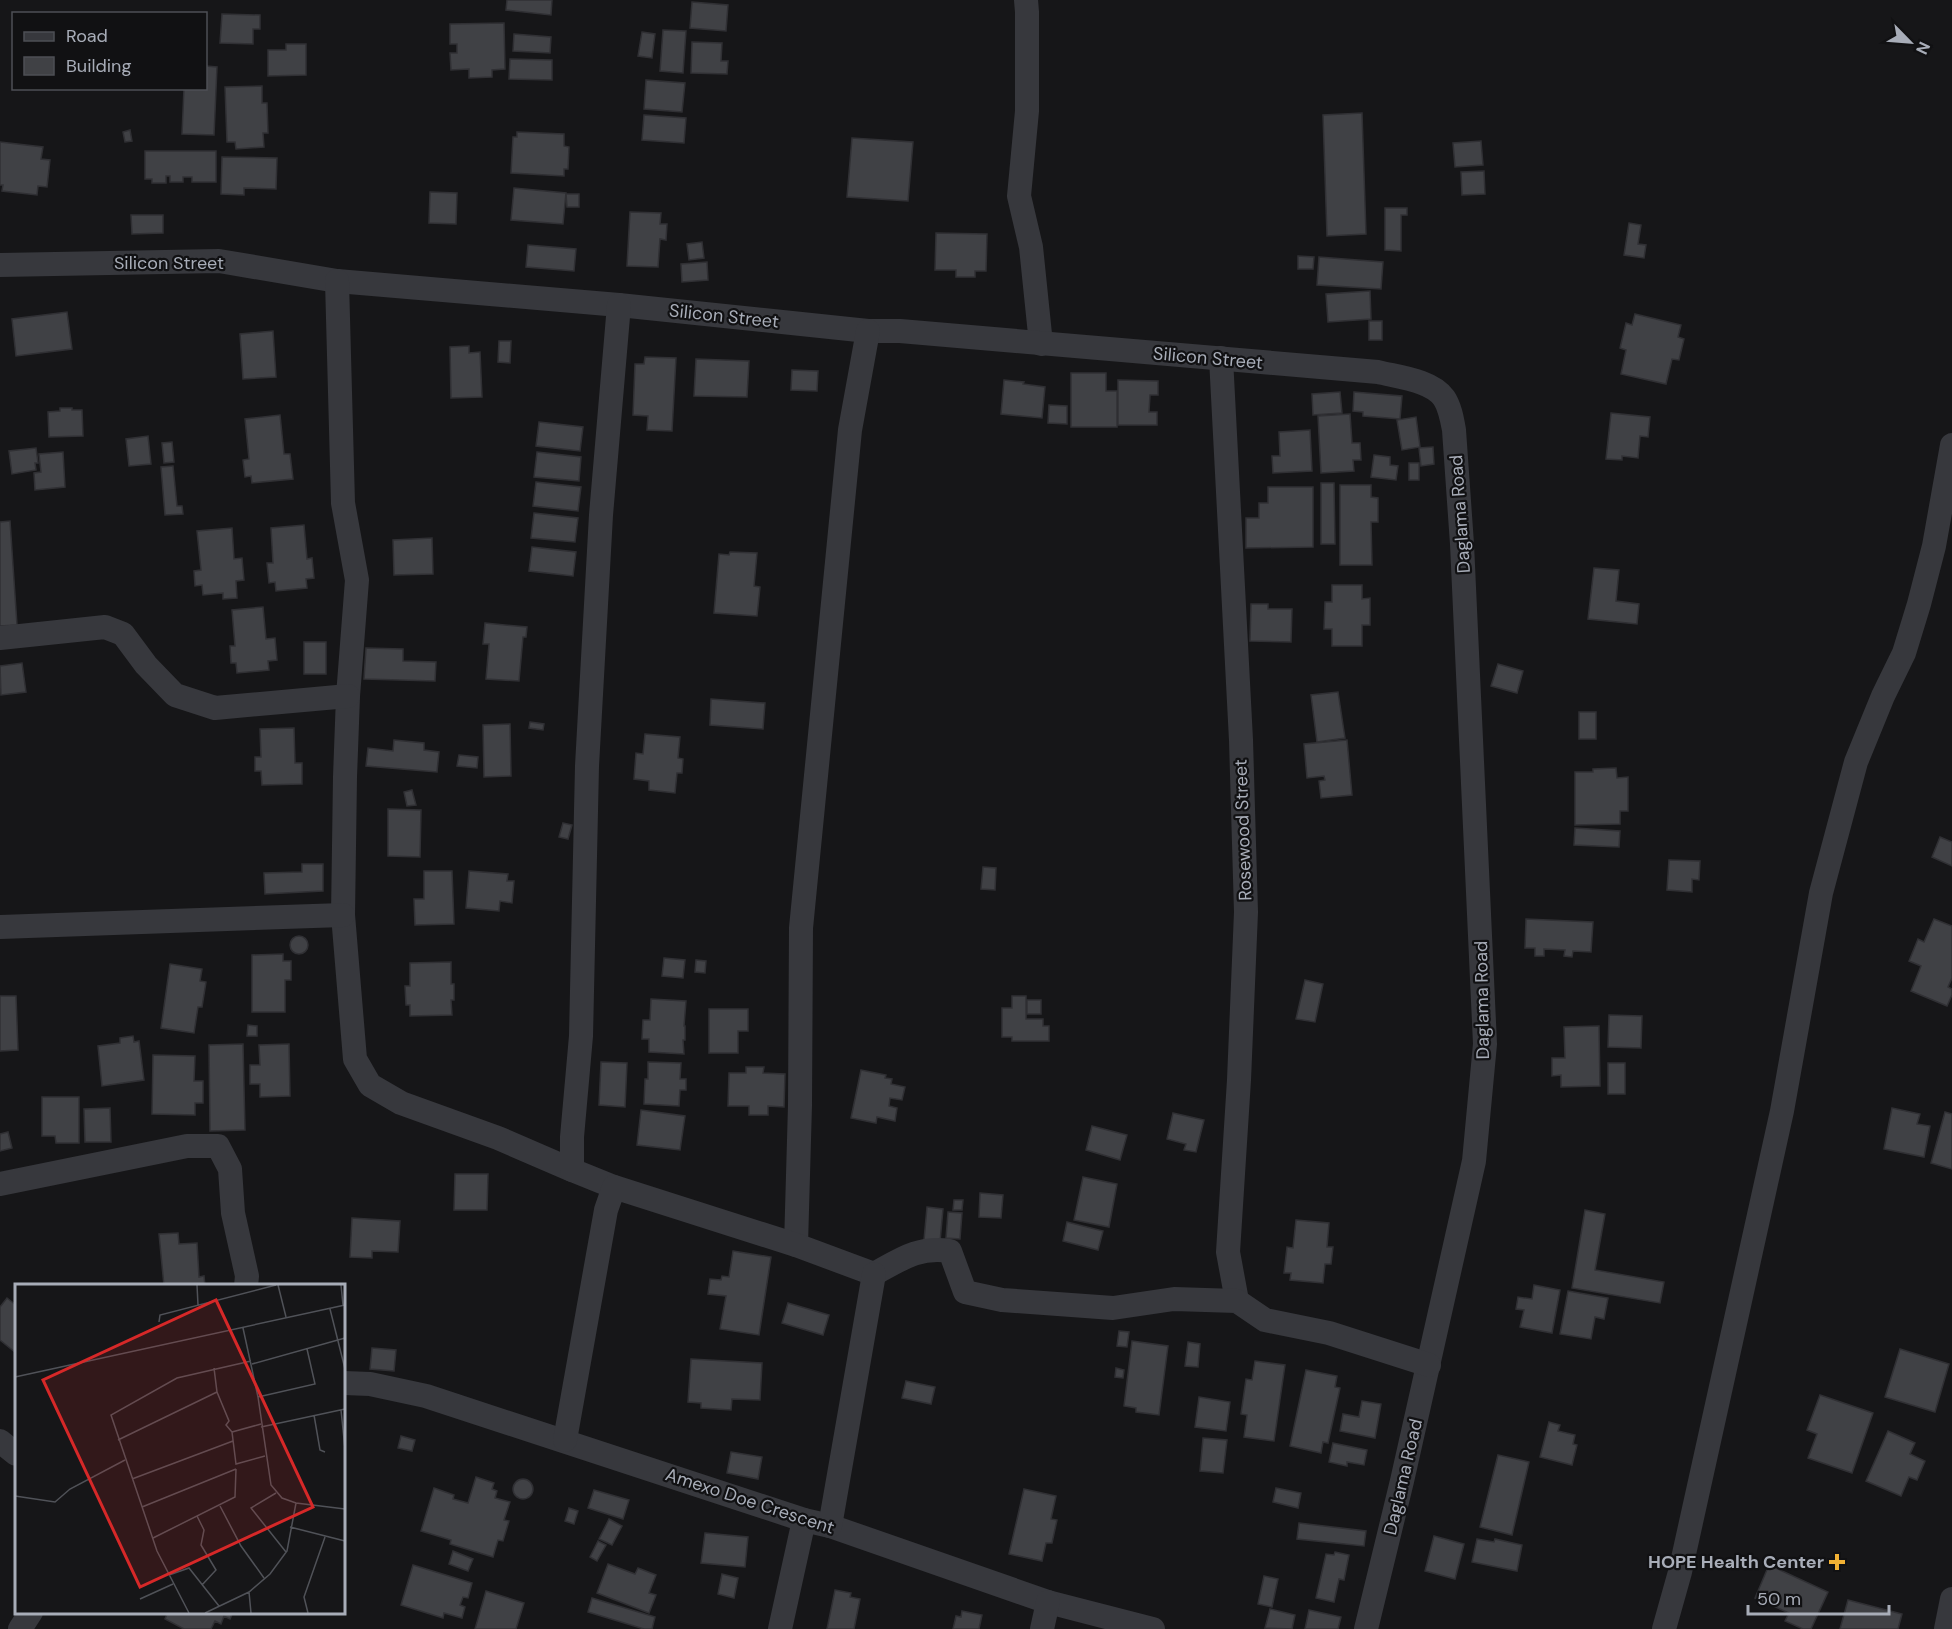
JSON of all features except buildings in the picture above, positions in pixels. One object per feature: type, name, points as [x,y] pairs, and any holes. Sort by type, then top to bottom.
[{"type":"street","points":[[1026,0],[1027,111],[1019,196],[1031,248],[1041,344]]},
{"type":"street","name":"Silicon Street","points":[[0,265],[219,261],[337,281],[619,305],[868,331],[900,331],[1378,372],[1422,382],[1443,396]]},
{"type":"street","points":[[337,281],[343,502],[357,580],[348,696],[343,915],[355,1059],[370,1085],[401,1103],[498,1138],[614,1187],[796,1245],[874,1274],[909,1255],[934,1248],[951,1251],[965,1292],[1002,1300],[1113,1308],[1174,1299],[1237,1301],[1265,1320],[1329,1333],[1429,1365]]},
{"type":"street","points":[[572,1170],[572,1137],[580,1036],[590,721],[601,515],[619,305]]},
{"type":"street","points":[[796,1245],[801,928],[850,430],[868,331]]},
{"type":"street","name":"Rosewood Street","points":[[1221,358],[1241,740],[1246,912],[1239,1080],[1228,1252],[1237,1301]]},
{"type":"street","name":"Daglama Road","points":[[1366,1629],[1429,1365],[1474,1161],[1485,1044],[1462,544],[1454,430],[1451,414],[1443,396]]},
{"type":"street","points":[[1664,1629],[1680,1572],[1782,1111],[1821,893],[1856,762],[1883,696],[1904,653],[1919,604],[1934,546],[1952,445]]},
{"type":"street","points":[[0,638],[105,627],[123,634],[146,665],[175,695],[214,708],[348,696]]},
{"type":"street","points":[[0,927],[343,915]]},
{"type":"street","points":[[0,1184],[187,1146],[218,1146],[230,1169],[233,1213],[247,1276],[246,1284]]},
{"type":"street","points":[[565,1440],[606,1210],[614,1187]]},
{"type":"street","points":[[830,1526],[874,1274]]},
{"type":"street","name":"Amexo Doe Crescent","points":[[345,1383],[370,1384],[426,1396],[804,1520],[830,1526],[1048,1602],[1154,1629]]},
{"type":"street","points":[[0,1441],[15,1453]]},
{"type":"street","points":[[780,1629],[804,1520]]},
{"type":"street","points":[[1946,1629],[1952,1599]]},
{"type":"street","points":[[1042,1629],[1048,1602]]},
{"type":"street","points":[[20,1629],[30,1614]]},
{"type":"place","name":"HOPE Health Center","points":[[1837,1562]]}]
